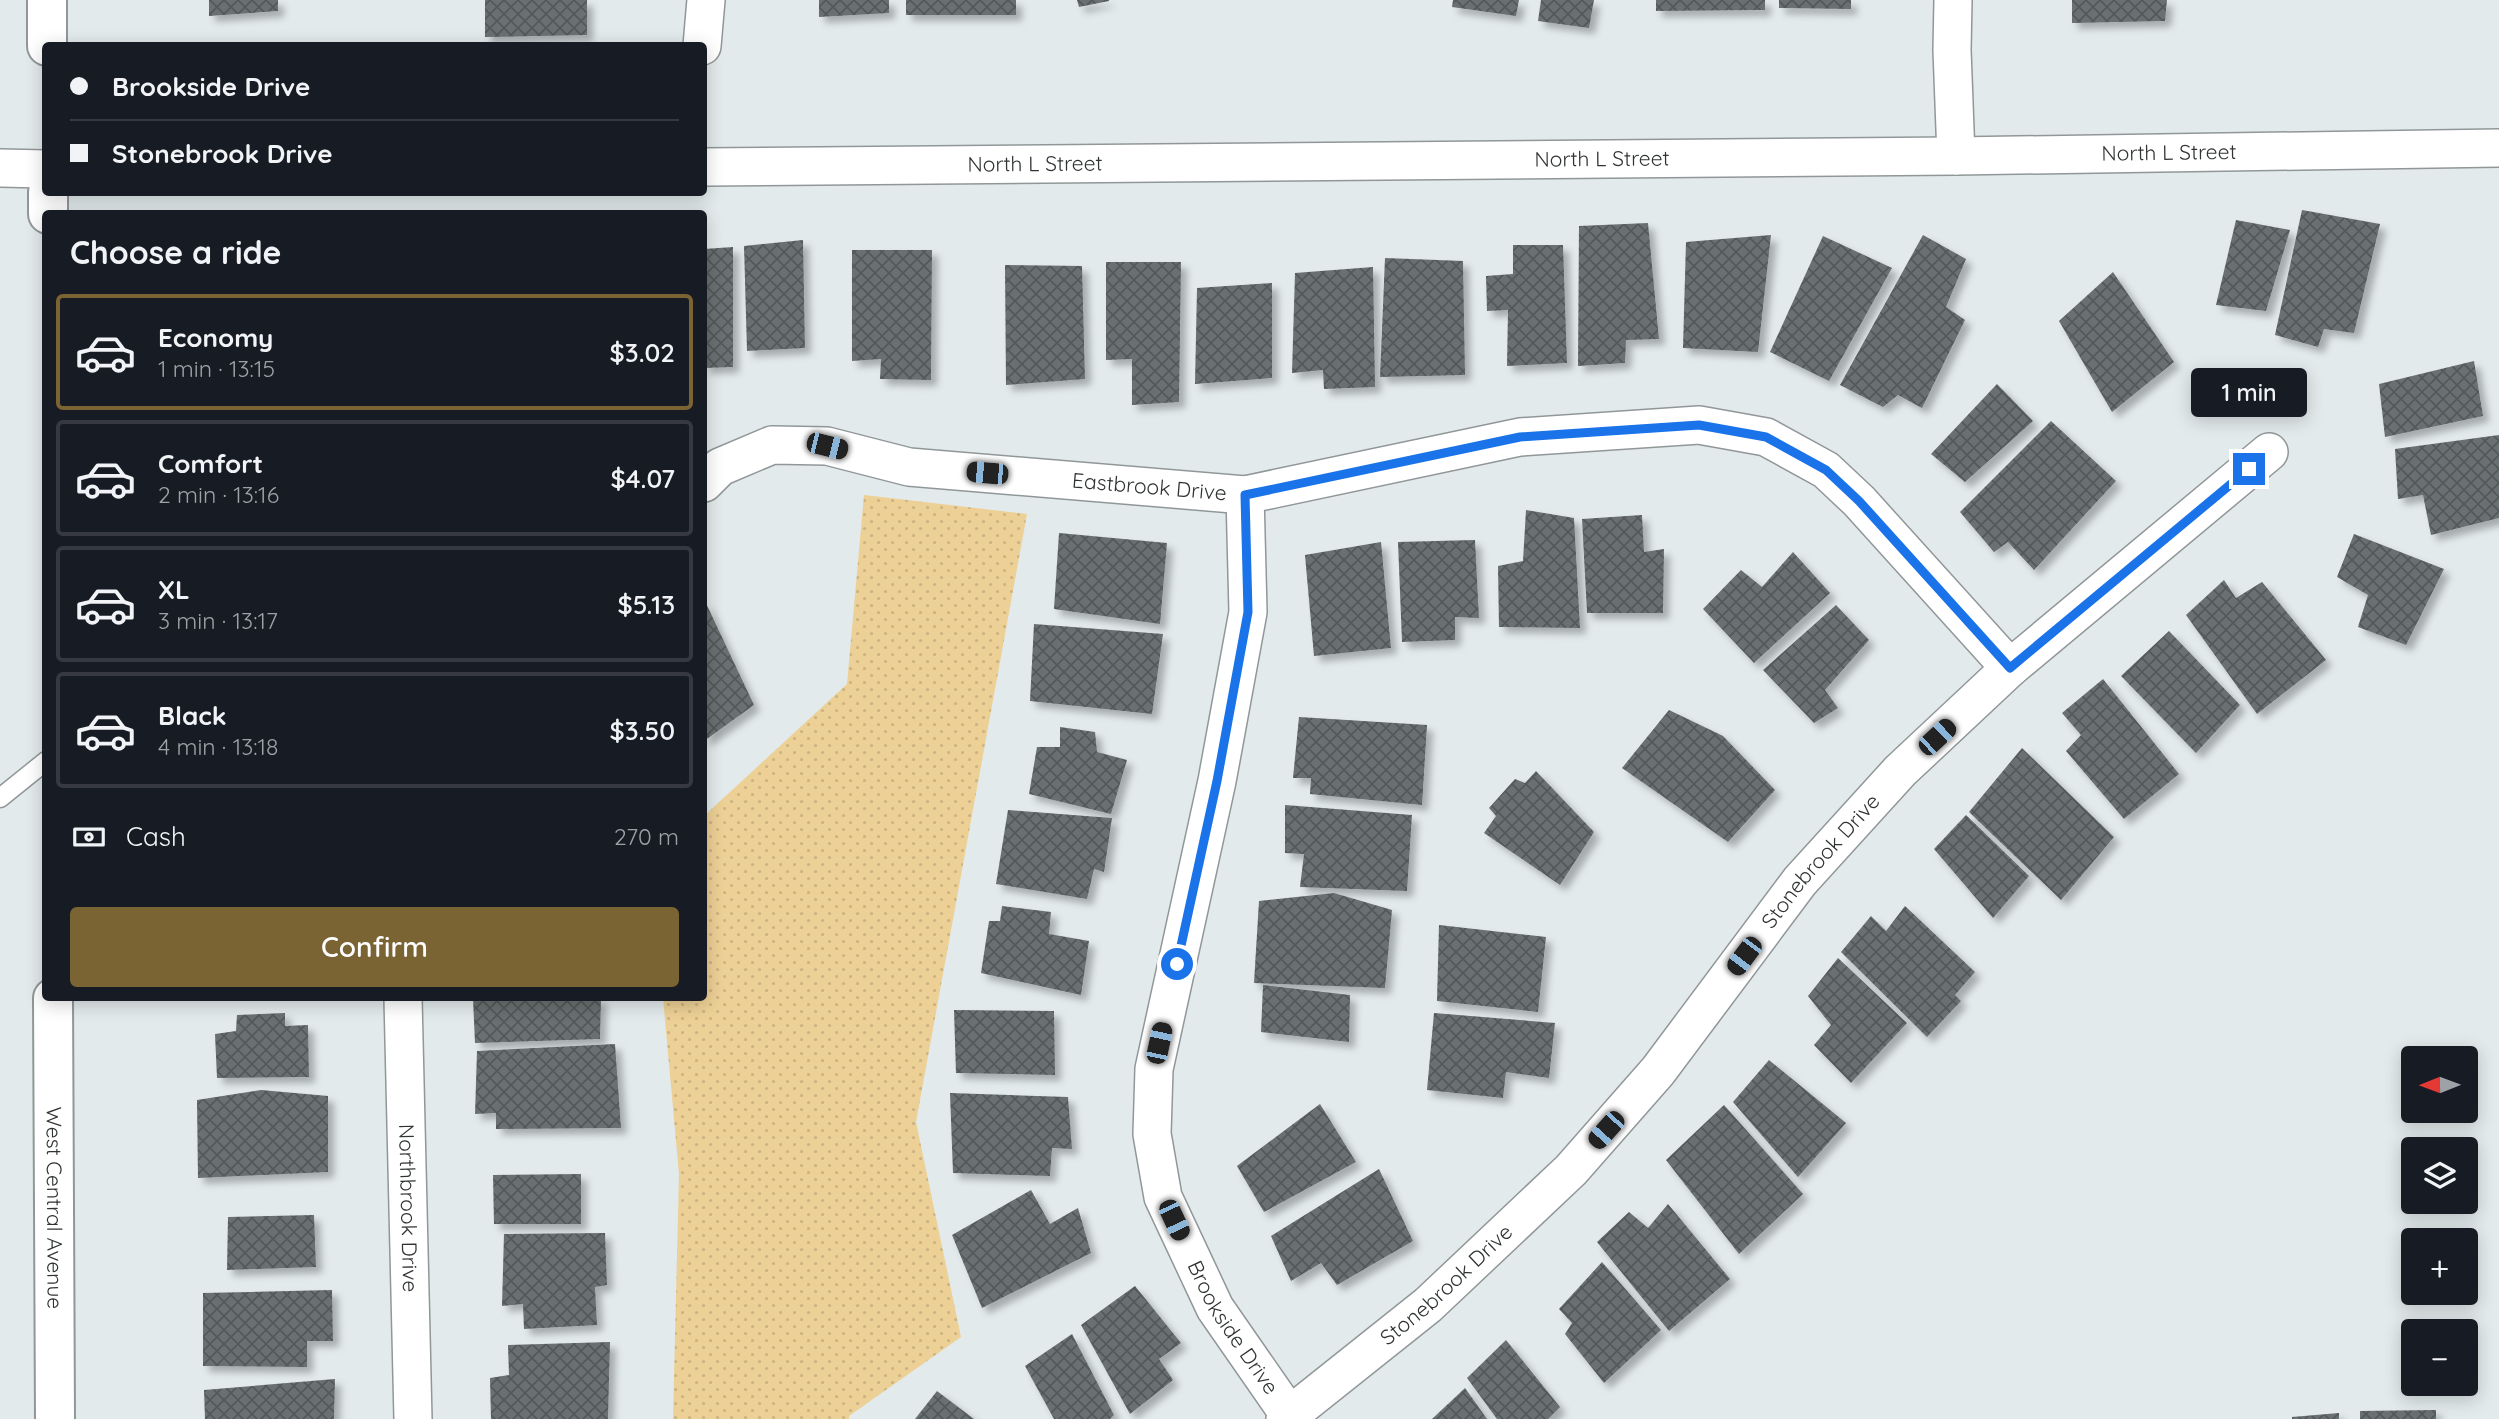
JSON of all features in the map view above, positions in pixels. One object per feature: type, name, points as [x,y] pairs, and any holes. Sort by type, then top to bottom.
[{"type":"main road","points":[[47,0],[47,42]]},
{"type":"main road","name":"West Central Avenue","points":[[52,1001],[55,1419]]},
{"type":"street","points":[[702,42],[706,0]]},
{"type":"street","points":[[1953,0],[1956,156]]},
{"type":"street","name":"North L Street","points":[[707,167],[1956,156],[2499,148]]},
{"type":"street","points":[[0,168],[42,169]]},
{"type":"street","name":"Eastbrook Drive","points":[[707,480],[720,467],[772,445],[827,446],[909,467],[1245,495],[1520,437],[1699,425],[1766,437],[1826,470],[1859,501],[2010,668]]},
{"type":"street","name":"Stonebrook Drive","points":[[1287,1417],[1428,1305],[1571,1170],[1658,1071],[1800,881],[1900,771],[2010,668],[2269,452]]},
{"type":"street","name":"Brookside Drive","points":[[1245,495],[1248,612],[1217,781],[1154,1069],[1152,1134],[1163,1198],[1215,1308],[1287,1417]]},
{"type":"street","name":"Northbrook Drive","points":[[403,1001],[413,1419]]},
{"type":"lane","points":[[0,798],[42,764]]},
{"type":"shaded area","points":[[864,495],[1027,514],[916,1122],[961,1337],[849,1416],[849,1419],[673,1419],[679,1174],[663,1001],[707,1001],[707,813],[847,684]]},
{"type":"building","points":[[209,0],[278,0],[278,11],[209,16]]},
{"type":"building","points":[[485,0],[587,0],[587,35],[485,37]]},
{"type":"building","points":[[819,0],[889,0],[889,13],[819,17]]},
{"type":"building","points":[[906,0],[1016,0],[1016,15],[906,15]]},
{"type":"building","points":[[1077,0],[1109,0],[1109,1],[1079,7]]},
{"type":"building","points":[[1453,0],[1519,0],[1516,16],[1452,7]]},
{"type":"building","points":[[1541,0],[1594,0],[1589,28],[1538,21]]},
{"type":"building","points":[[1656,0],[1765,0],[1765,10],[1656,11]]},
{"type":"building","points":[[1779,0],[1851,0],[1851,9],[1779,8]]},
{"type":"building","points":[[2072,0],[2167,0],[2165,21],[2072,23]]},
{"type":"building","points":[[2302,210],[2380,224],[2354,333],[2324,329],[2318,347],[2275,335]]},
{"type":"building","points":[[2236,220],[2290,230],[2266,311],[2216,305]]},
{"type":"building","points":[[1648,223],[1659,339],[1626,340],[1625,363],[1578,366],[1579,226]]},
{"type":"building","points":[[1771,235],[1758,352],[1683,348],[1686,242]]},
{"type":"building","points":[[1923,235],[1966,259],[1946,307],[1965,320],[1922,408],[1898,395],[1883,407],[1840,385]]},
{"type":"building","points":[[1823,236],[1892,268],[1829,381],[1770,352]]},
{"type":"building","points":[[803,240],[805,348],[747,351],[744,246]]},
{"type":"building","points":[[1513,245],[1563,245],[1567,363],[1507,366],[1508,310],[1487,311],[1486,276],[1513,274]]},
{"type":"building","points":[[733,247],[733,367],[707,368],[707,249]]},
{"type":"building","points":[[852,250],[932,250],[931,380],[880,379],[881,359],[852,361]]},
{"type":"building","points":[[1385,258],[1463,261],[1465,375],[1380,377]]},
{"type":"building","points":[[1106,262],[1181,262],[1179,402],[1132,405],[1132,359],[1106,360]]},
{"type":"building","points":[[1005,265],[1082,266],[1085,379],[1006,385]]},
{"type":"building","points":[[1373,267],[1375,387],[1324,389],[1323,370],[1292,373],[1295,273]]},
{"type":"building","points":[[2113,272],[2174,362],[2112,412],[2059,321]]},
{"type":"building","points":[[1272,283],[1272,378],[1195,384],[1197,288]]},
{"type":"building","points":[[2474,361],[2483,416],[2385,437],[2379,384]]},
{"type":"building","points":[[1997,384],[2033,421],[1965,482],[1931,454]]},
{"type":"building","points":[[2051,421],[2116,481],[2034,570],[2008,542],[1994,552],[1960,512]]},
{"type":"building","points":[[2499,435],[2499,518],[2431,535],[2423,495],[2398,499],[2395,449]]},
{"type":"building","points":[[1526,510],[1574,518],[1580,628],[1499,627],[1498,566],[1523,561]]},
{"type":"building","points":[[1642,515],[1644,552],[1664,549],[1663,613],[1587,613],[1582,519]]},
{"type":"building","points":[[1059,533],[1167,543],[1160,624],[1054,609]]},
{"type":"building","points":[[2354,534],[2444,569],[2406,645],[2358,627],[2368,595],[2337,577]]},
{"type":"building","points":[[1475,540],[1479,618],[1455,617],[1455,640],[1402,642],[1398,542]]},
{"type":"building","points":[[1381,542],[1391,648],[1314,656],[1305,555]]},
{"type":"building","points":[[1793,552],[1830,593],[1754,663],[1703,609],[1741,570],[1762,587]]},
{"type":"building","points":[[2224,580],[2236,598],[2262,582],[2326,660],[2257,714],[2186,615]]},
{"type":"building","points":[[707,605],[754,705],[707,739]]},
{"type":"building","points":[[1836,605],[1869,640],[1825,690],[1838,708],[1814,723],[1763,670]]},
{"type":"building","points":[[1034,624],[1163,634],[1152,714],[1030,701]]},
{"type":"building","points":[[2169,631],[2240,705],[2196,753],[2121,676]]},
{"type":"building","points":[[2103,679],[2179,774],[2124,819],[2066,751],[2081,735],[2062,713]]},
{"type":"building","points":[[1669,710],[1723,736],[1775,790],[1728,842],[1622,768]]},
{"type":"building","points":[[1299,717],[1427,725],[1422,805],[1310,794],[1311,778],[1293,778]]},
{"type":"building","points":[[1060,727],[1095,732],[1097,752],[1127,760],[1111,814],[1029,794],[1037,747],[1060,747]]},
{"type":"building","points":[[2022,748],[2114,837],[2061,900],[1969,812]]},
{"type":"building","points":[[1536,771],[1594,832],[1560,885],[1484,833],[1496,816],[1489,808],[1515,779],[1525,783]]},
{"type":"building","points":[[1285,805],[1412,815],[1407,891],[1300,887],[1304,854],[1285,853]]},
{"type":"building","points":[[1008,810],[1112,818],[1104,872],[1094,869],[1087,899],[996,884]]},
{"type":"building","points":[[1966,815],[2029,876],[1993,918],[1934,849]]},
{"type":"building","points":[[1334,893],[1392,910],[1385,988],[1254,983],[1259,901]]},
{"type":"building","points":[[1002,906],[1051,912],[1049,934],[1089,941],[1081,995],[981,973],[989,921],[1000,921]]},
{"type":"building","points":[[1905,906],[1975,972],[1955,995],[1961,1001],[1927,1037],[1841,952],[1871,916],[1886,931]]},
{"type":"building","points":[[1439,925],[1546,937],[1538,1012],[1437,1001]]},
{"type":"building","points":[[1838,958],[1907,1023],[1851,1083],[1814,1045],[1831,1025],[1808,996]]},
{"type":"building","points":[[1263,985],[1350,995],[1349,1042],[1261,1032]]},
{"type":"building","points":[[473,1001],[601,1001],[600,1039],[475,1043]]},
{"type":"building","points":[[954,1010],[1054,1011],[1055,1075],[956,1073]]},
{"type":"building","points":[[285,1013],[285,1026],[308,1025],[309,1077],[217,1078],[215,1034],[236,1031],[237,1015]]},
{"type":"building","points":[[1434,1013],[1555,1023],[1549,1078],[1506,1072],[1503,1098],[1427,1090]]},
{"type":"building","points":[[615,1044],[621,1128],[496,1129],[496,1113],[475,1114],[477,1051]]},
{"type":"building","points":[[1769,1060],[1846,1123],[1798,1177],[1733,1102]]},
{"type":"building","points":[[261,1090],[328,1096],[328,1172],[198,1178],[197,1100]]},
{"type":"building","points":[[950,1093],[1068,1097],[1072,1149],[1052,1148],[1050,1176],[953,1173]]},
{"type":"building","points":[[1320,1104],[1356,1162],[1264,1212],[1237,1166]]},
{"type":"building","points":[[1724,1105],[1803,1194],[1739,1254],[1666,1160]]},
{"type":"building","points":[[1379,1169],[1413,1241],[1337,1285],[1321,1263],[1291,1281],[1271,1236]]},
{"type":"building","points":[[581,1174],[581,1224],[494,1224],[493,1175]]},
{"type":"building","points":[[1031,1190],[1050,1224],[1078,1208],[1091,1253],[982,1308],[952,1235]]},
{"type":"building","points":[[1668,1204],[1730,1279],[1669,1331],[1597,1242],[1629,1212],[1648,1228]]},
{"type":"building","points":[[314,1215],[316,1267],[227,1270],[228,1217]]},
{"type":"building","points":[[605,1233],[607,1285],[595,1287],[597,1325],[524,1329],[523,1304],[502,1306],[504,1234]]},
{"type":"building","points":[[1602,1262],[1661,1330],[1604,1383],[1565,1334],[1572,1323],[1559,1309]]},
{"type":"building","points":[[1135,1286],[1181,1343],[1159,1359],[1173,1380],[1130,1414],[1081,1325]]},
{"type":"building","points":[[332,1290],[333,1341],[307,1341],[307,1367],[203,1366],[203,1293]]},
{"type":"building","points":[[1072,1334],[1114,1415],[1110,1419],[1054,1419],[1025,1366]]},
{"type":"building","points":[[1506,1340],[1560,1407],[1548,1419],[1497,1419],[1467,1378]]},
{"type":"building","points":[[610,1342],[608,1419],[491,1419],[490,1378],[509,1375],[508,1345]]},
{"type":"building","points":[[335,1379],[334,1419],[205,1419],[204,1390]]},
{"type":"building","points":[[1465,1388],[1487,1419],[1432,1419]]},
{"type":"building","points":[[937,1391],[974,1419],[915,1419]]},
{"type":"building","points":[[2436,1410],[2436,1419],[2360,1419],[2360,1411]]},
{"type":"building","points":[[2339,1413],[2339,1419],[2292,1419],[2292,1417]]},
{"type":"route","points":[[1177,964],[1217,781],[1248,612],[1245,495],[1520,437],[1699,425],[1766,437],[1826,470],[1859,501],[2010,668],[2249,469]]}]
